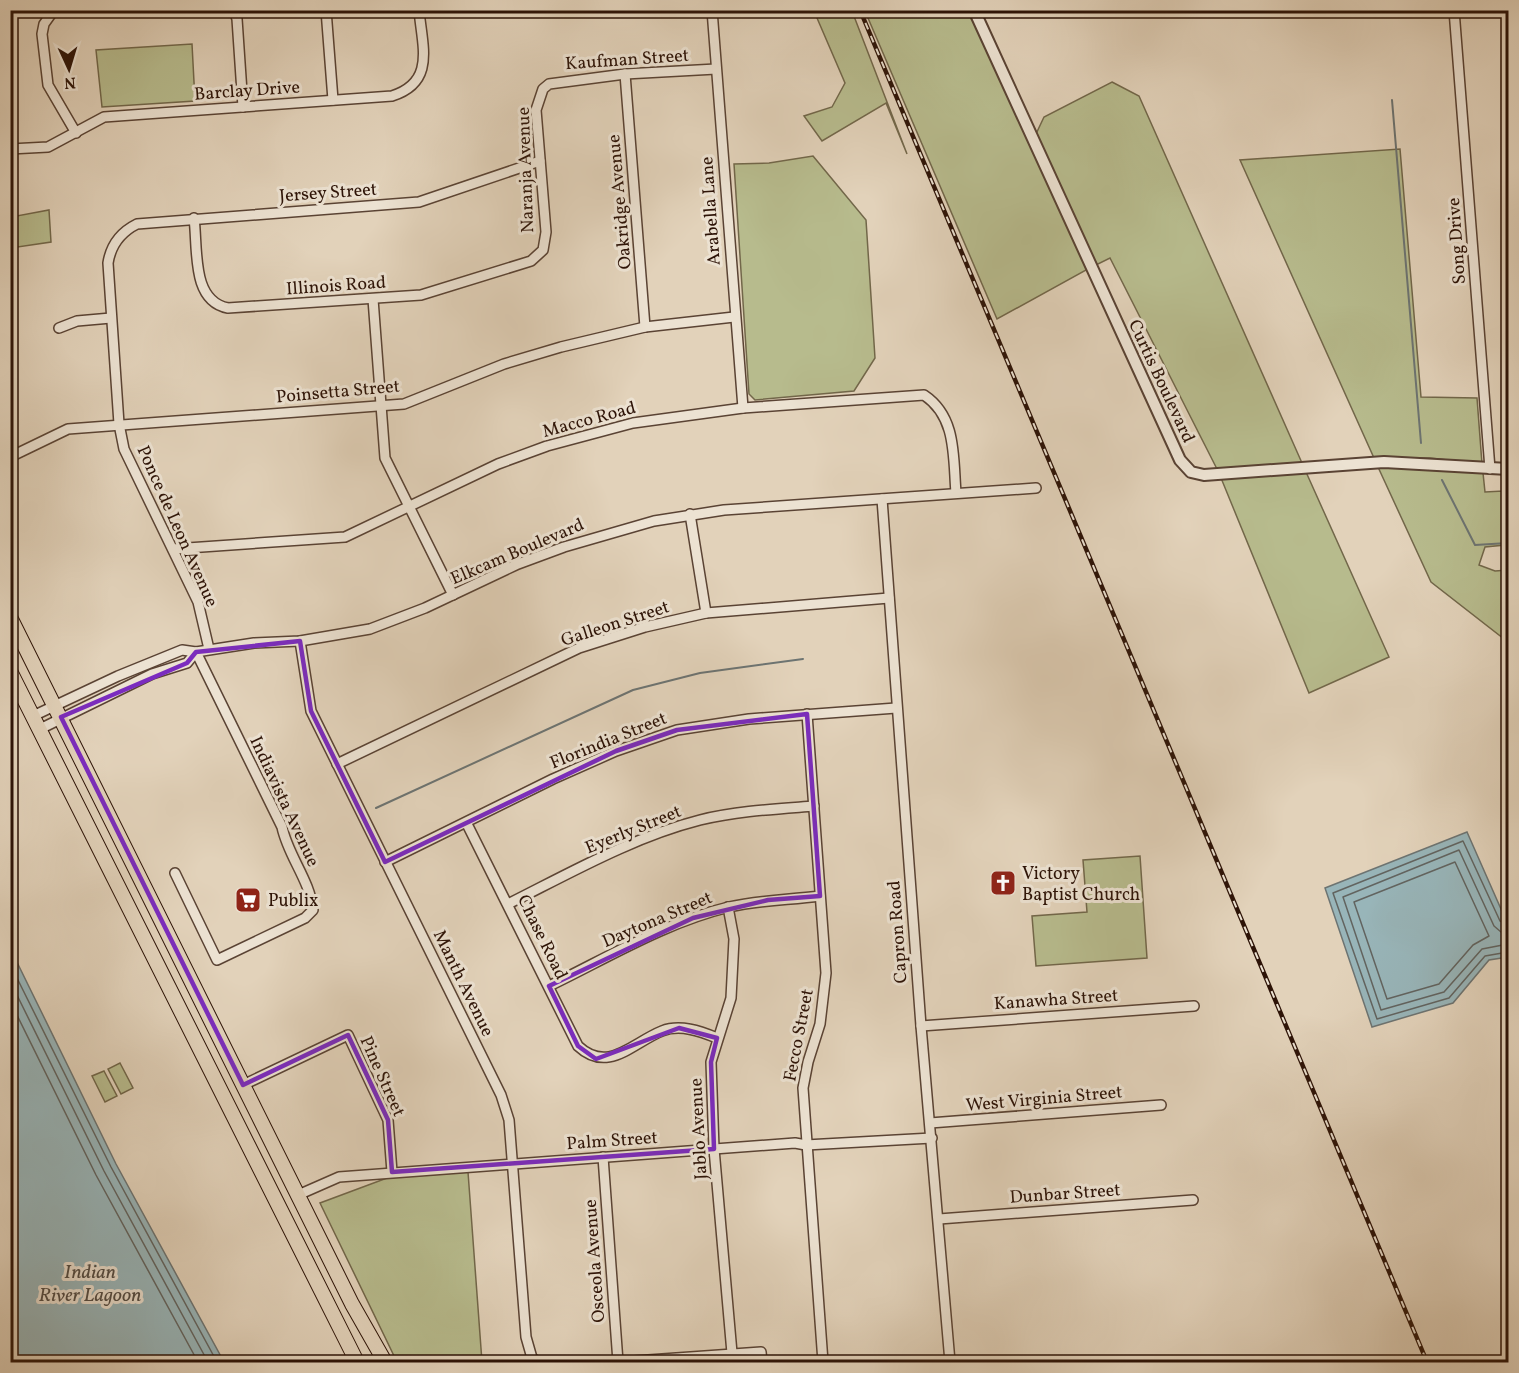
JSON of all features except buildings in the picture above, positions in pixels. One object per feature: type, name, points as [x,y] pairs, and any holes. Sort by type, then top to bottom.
[{"type":"main road","points":[[10,617],[352,1304],[385,1362]]},
{"type":"main road","points":[[10,671],[357,1362]]},
{"type":"street","points":[[54,10],[44,24],[42,34],[48,85],[76,133]]},
{"type":"street","points":[[234,10],[237,19],[243,107]]},
{"type":"street","points":[[326,10],[333,100]]},
{"type":"street","name":"Barclay Drive","points":[[10,150],[48,147],[104,117],[392,96],[414,86],[424,66],[419,10]]},
{"type":"street","name":"Arabella Lane","points":[[712,10],[734,316],[743,408]]},
{"type":"street","name":"Curtis Boulevard","points":[[974,10],[1180,460],[1191,472],[1204,475],[1384,462],[1430,462],[1490,470],[1509,469]]},
{"type":"street","name":"Song Drive","points":[[1454,10],[1490,470]]},
{"type":"street","name":"Kaufman Street","points":[[543,89],[556,81],[625,74],[716,69]]},
{"type":"street","name":"Oakridge Avenue","points":[[625,74],[645,327]]},
{"type":"street","name":"Naranja Avenue","points":[[543,89],[536,110],[546,232],[543,250]]},
{"type":"street","name":"Jersey Street","points":[[117,239],[137,224],[419,202],[540,161]]},
{"type":"street","name":"Illinois Road","points":[[194,218],[201,284],[209,300],[218,306],[228,308],[373,299],[437,292],[531,261],[543,250]]},
{"type":"street","name":"Ponce de Leon Avenue","points":[[117,239],[110,251],[108,263],[119,424],[124,449],[198,602],[209,649]]},
{"type":"street","points":[[373,299],[385,458],[453,595]]},
{"type":"street","name":"Poinsetta Street","points":[[10,457],[68,429],[404,404],[504,364],[561,347],[645,327],[734,316]]},
{"type":"street","points":[[59,328],[77,321],[111,318]]},
{"type":"street","name":"Macco Road","points":[[173,549],[345,537],[498,464],[586,434],[670,416],[924,394],[939,408],[952,437],[956,493]]},
{"type":"street","name":"Elkcam Boulevard","points":[[36,723],[161,657],[182,650],[196,652],[300,641],[396,621],[518,564],[610,532],[690,514],[1036,488]]},
{"type":"street","name":"Capron Road","points":[[882,499],[921,1026],[950,1362]]},
{"type":"street","points":[[690,514],[706,613]]},
{"type":"street","name":"Galleon Street","points":[[337,764],[579,648],[645,627],[706,613],[889,598]]},
{"type":"street","name":"Manth Avenue","points":[[300,641],[311,711],[501,1095],[509,1120],[526,1337],[535,1360]]},
{"type":"street","name":"Elkcam Boulevard","points":[[36,723],[57,711],[152,674],[187,663],[196,652]]},
{"type":"street","name":"Indiavista Avenue","points":[[175,873],[217,960],[305,918],[313,910],[312,894],[285,842],[282,827],[196,652]]},
{"type":"street","name":"Florindia Street","points":[[386,862],[467,824],[553,779],[616,751],[677,730],[749,719],[896,708]]},
{"type":"street","name":"Fecco Street","points":[[807,714],[826,973],[820,1024],[808,1062],[803,1088],[823,1362]]},
{"type":"street","name":"Eyerly Street","points":[[508,904],[656,833],[711,818],[813,806]]},
{"type":"street","name":"Chase Road","points":[[467,824],[578,1046],[596,1059],[607,1058],[663,1031],[679,1028],[700,1031],[717,1038]]},
{"type":"street","name":"Daytona Street","points":[[549,986],[693,918],[728,907],[768,900],[820,896]]},
{"type":"street","name":"Jablo Avenue","points":[[728,907],[734,939],[731,998],[711,1062],[714,1149],[732,1353]]},
{"type":"street","name":"Kanawha Street","points":[[921,1026],[1194,1006]]},
{"type":"street","name":"Pine Street","points":[[243,1085],[348,1035],[388,1120],[392,1172]]},
{"type":"street","name":"West Virginia Street","points":[[930,1123],[1161,1105]]},
{"type":"street","name":"Palm Street","points":[[298,1195],[339,1177],[392,1172],[795,1143],[806,1145],[932,1138]]},
{"type":"street","name":"Osceola Avenue","points":[[603,1157],[619,1362]]},
{"type":"street","name":"Dunbar Street","points":[[939,1219],[1193,1200]]},
{"type":"street","points":[[619,1362],[761,1352],[762,1362]]},
{"type":"highlighted area","points":[[300,641],[311,711],[385,862],[616,751],[677,730],[807,714],[820,896],[768,900],[693,918],[549,986],[578,1046],[596,1059],[679,1028],[717,1038],[711,1062],[714,1149],[392,1172],[388,1120],[348,1035],[243,1085],[61,717],[187,663],[196,652]]},
{"type":"green space","points":[[814,11],[852,11],[907,154],[886,103],[822,141],[804,116],[832,107],[845,83]]},
{"type":"green space","points":[[865,11],[970,11],[1088,269],[997,319]]},
{"type":"green space","points":[[192,44],[195,101],[102,107],[96,50]]},
{"type":"green space","points":[[1112,82],[1139,96],[1302,463],[1217,469],[1110,258],[1096,265],[1036,134],[1044,117]]},
{"type":"green space","points":[[1400,149],[1421,397],[1477,398],[1482,464],[1430,458],[1374,458],[1240,160]]},
{"type":"green space","points":[[813,156],[866,220],[875,358],[854,391],[755,400],[749,394],[734,164],[769,163]]},
{"type":"green space","points":[[49,210],[51,242],[11,248],[11,217]]},
{"type":"green space","points":[[1378,467],[1430,467],[1483,473],[1485,492],[1503,491],[1505,545],[1485,547],[1479,565],[1495,571],[1508,570],[1508,648],[1504,639],[1431,582]]},
{"type":"green space","points":[[1306,472],[1389,657],[1309,693],[1221,478]]},
{"type":"green space","points":[[1140,856],[1147,958],[1036,966],[1032,916],[1087,912],[1083,860]]},
{"type":"green space","points":[[120,1063],[133,1088],[121,1094],[108,1069]]},
{"type":"green space","points":[[104,1071],[117,1096],[105,1102],[92,1076]]},
{"type":"green space","points":[[468,1172],[482,1362],[397,1362],[320,1203],[387,1178]]},
{"type":"water","points":[[1467,832],[1508,925],[1508,957],[1489,960],[1453,1003],[1372,1027],[1325,888]]},
{"type":"water","name":"Indian River Lagoon","points":[[11,950],[116,1164],[224,1362],[11,1362]]},
{"type":"waterway","points":[[1392,100],[1421,443]]},
{"type":"waterway","points":[[1442,480],[1475,545],[1508,543]]},
{"type":"waterway","points":[[376,808],[633,690],[700,673],[803,659]]},
{"type":"railway","points":[[860,10],[1427,1362]]},
{"type":"place","name":"Victory Baptist Church","points":[[1003,883]]},
{"type":"place","name":"Publix","points":[[248,900]]}]
